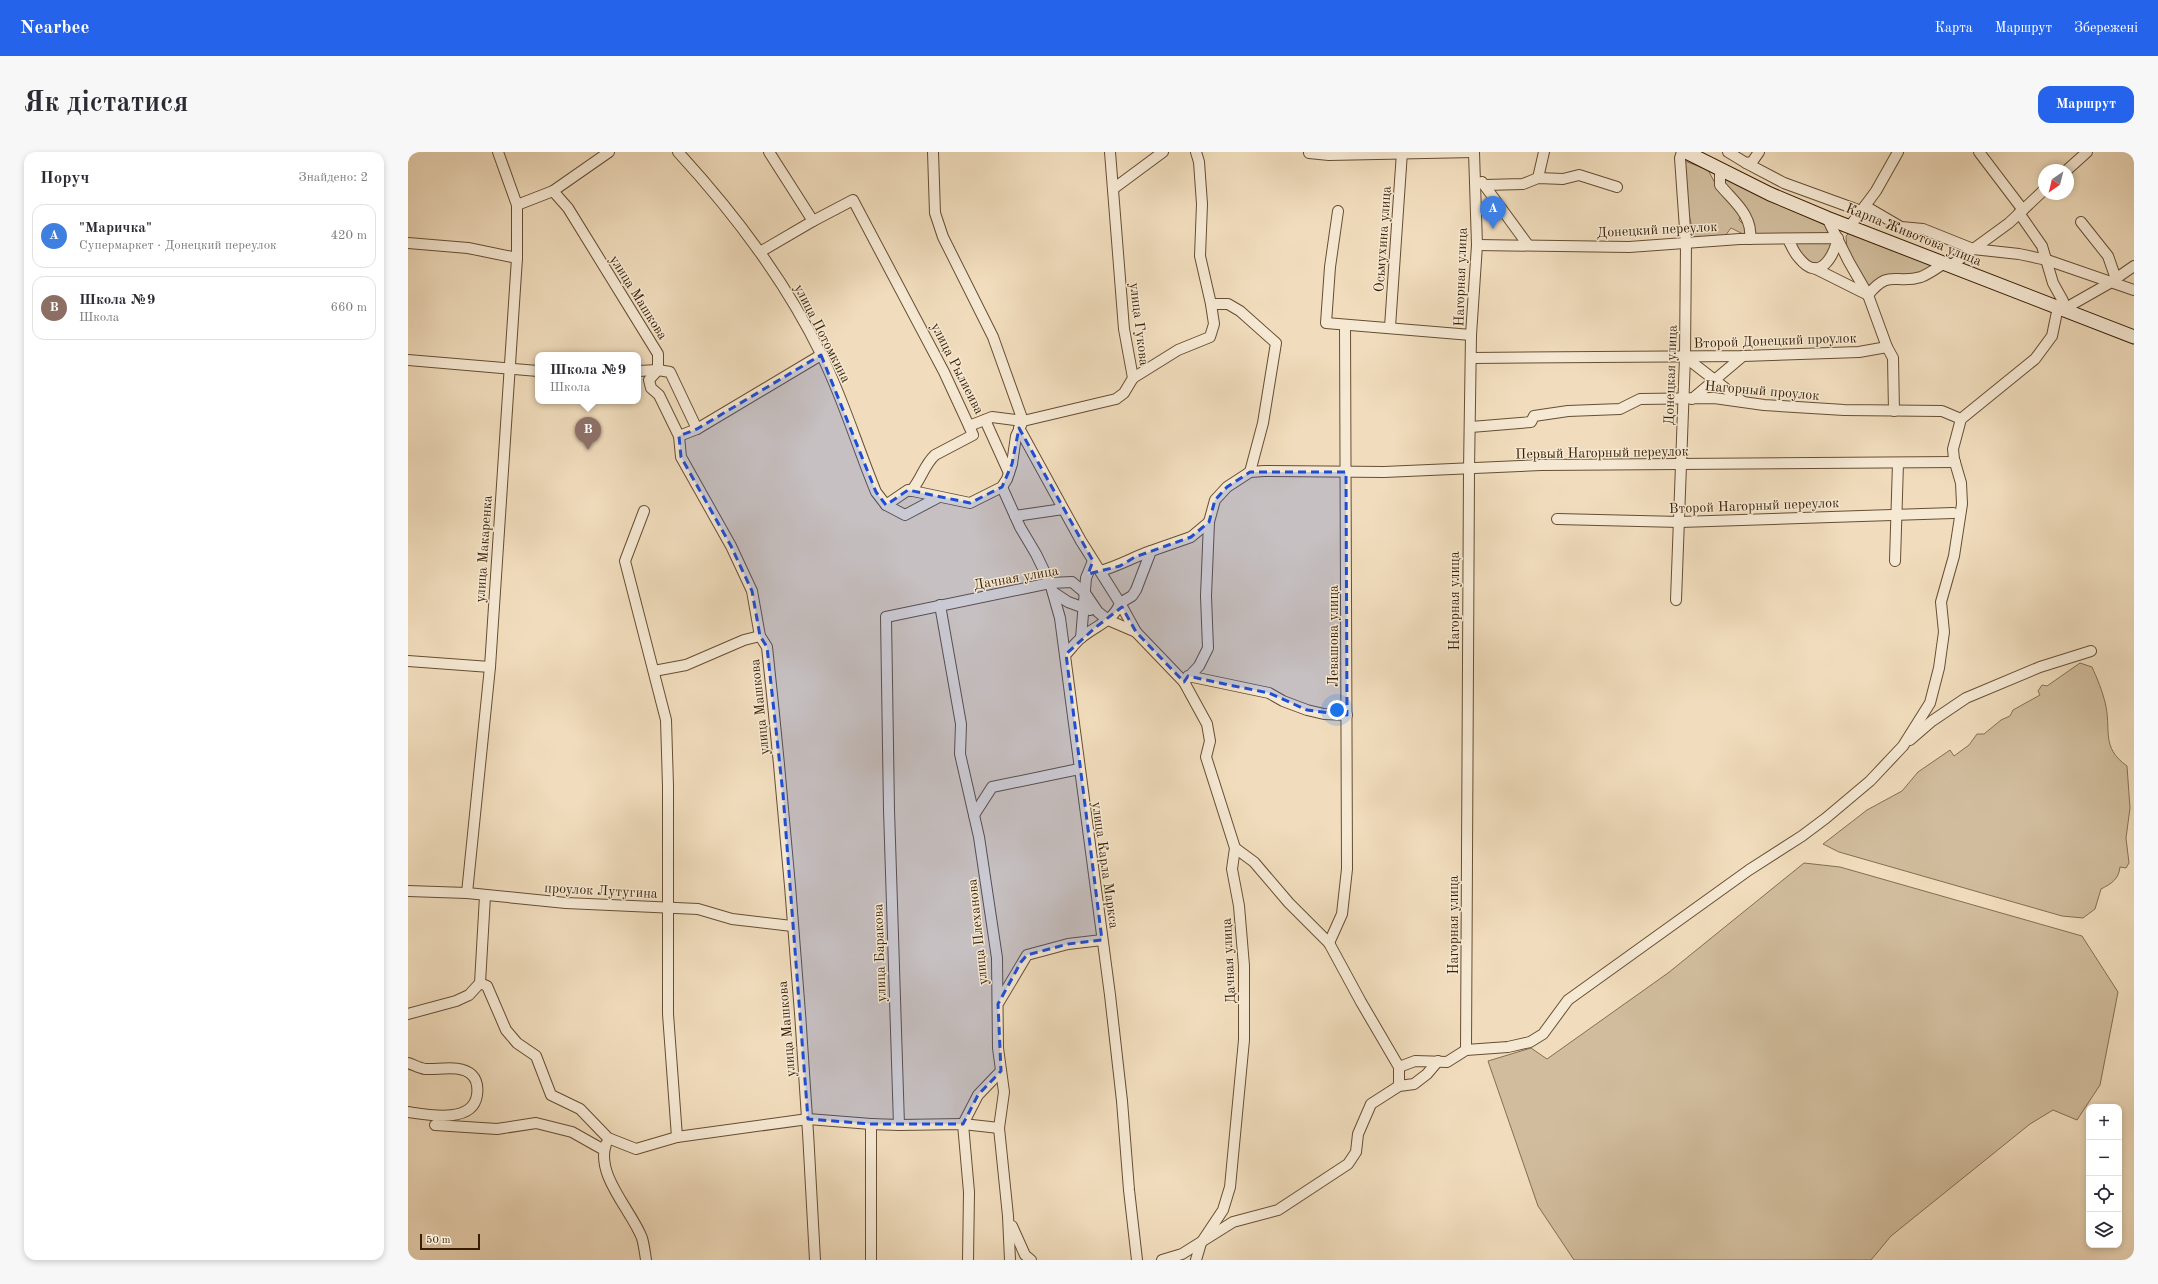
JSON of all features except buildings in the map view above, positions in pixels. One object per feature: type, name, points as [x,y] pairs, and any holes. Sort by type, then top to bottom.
[{"type":"main road","name":"Карпа Животова улица","points":[[1686,152],[1770,194],[1827,218],[2134,337]]},
{"type":"street","name":"улица Макаренка","points":[[467,894],[490,667],[517,258],[517,205],[498,152]]},
{"type":"street","points":[[517,205],[553,191],[609,152]]},
{"type":"street","name":"улица Потомкина","points":[[678,152],[760,252],[796,306],[821,355],[876,492],[886,505]]},
{"type":"street","points":[[760,252],[813,221],[769,152]]},
{"type":"street","points":[[932,152],[935,212],[939,225],[943,237],[992,337],[1021,424],[1063,509],[1136,632]]},
{"type":"street","name":"улица Гукова","points":[[1021,424],[1116,399],[1124,392],[1133,378],[1124,329],[1110,152]]},
{"type":"street","points":[[1112,189],[1163,152]]},
{"type":"street","points":[[1133,378],[1178,350],[1210,337],[1214,324],[1200,256],[1202,204],[1199,162],[1196,152]]},
{"type":"street","points":[[1309,153],[1329,155],[1474,152]]},
{"type":"street","name":"Нагорная улица","points":[[1466,1050],[1469,470],[1471,427],[1471,335],[1477,246],[1474,152]]},
{"type":"street","points":[[1538,178],[1544,152]]},
{"type":"street","name":"Донецкая улица","points":[[1676,600],[1681,465],[1688,399],[1685,357],[1686,243],[1680,187],[1680,158],[1682,152]]},
{"type":"street","points":[[1728,152],[1784,183],[1863,208],[1901,227],[1923,229],[1972,249],[2019,254],[2047,260],[2114,280],[2134,290]]},
{"type":"street","points":[[1746,163],[1752,162],[1759,152]]},
{"type":"street","points":[[1850,226],[1876,191],[1898,152]]},
{"type":"street","points":[[1399,1067],[1415,1061],[1447,1062],[1466,1050],[1523,1044],[1530,1042],[1543,1034],[1568,1000],[1749,870],[1802,836],[1826,818],[1882,770],[1905,743],[1930,703],[1939,668],[1944,632],[1941,602],[1954,556],[1962,504],[1961,483],[1953,449],[1960,419],[2001,388],[2035,359],[2052,336],[2063,302],[2053,283],[2042,246],[2021,211],[1979,152]]},
{"type":"street","points":[[2074,164],[2087,152]]},
{"type":"street","name":"Осьмухина улица","points":[[1390,327],[1402,153]]},
{"type":"street","points":[[1720,169],[1720,185],[1736,203],[1749,223],[1750,238]]},
{"type":"street","points":[[1474,170],[1528,245]]},
{"type":"street","points":[[1485,185],[1523,184],[1538,178],[1563,179],[1579,175],[1617,186]]},
{"type":"street","name":"улица Машкова","points":[[553,191],[568,208],[658,354],[658,370],[649,380],[651,388],[659,395],[679,436],[681,457],[731,546],[752,591],[760,636],[767,647],[783,794],[808,1119],[815,1260]]},
{"type":"street","points":[[1868,295],[1878,283],[1888,279],[1908,279],[1922,276],[1947,265],[2009,223],[2038,195]]},
{"type":"street","name":"улица Рылиеива","points":[[813,221],[853,200],[940,365],[969,426],[998,417],[1021,424]]},
{"type":"street","points":[[1338,211],[1330,267],[1326,323],[1390,327],[1471,335]]},
{"type":"street","points":[[1827,218],[1849,262],[1868,295],[1887,348],[1893,358],[1894,411]]},
{"type":"street","points":[[2081,222],[2108,256],[2114,280]]},
{"type":"street","name":"Донецкий переулок","points":[[1477,246],[1528,245],[1629,247],[1750,238],[1838,238]]},
{"type":"street","points":[[1814,268],[1822,267],[1829,262],[1838,238]]},
{"type":"street","points":[[1788,239],[1798,257],[1805,264],[1868,295]]},
{"type":"street","points":[[408,243],[468,248],[517,258]]},
{"type":"street","points":[[2061,308],[2114,280],[2134,266]]},
{"type":"street","points":[[1186,679],[1199,666],[1208,648],[1206,596],[1209,522],[1215,500],[1226,487],[1250,472],[1265,416],[1276,343],[1240,311],[1228,304],[1211,304]]},
{"type":"street","name":"Левашова улица","points":[[1329,943],[1342,914],[1347,869],[1345,325]]},
{"type":"street","name":"Второй Донецкий проулок","points":[[1472,358],[1743,356],[1860,352],[1887,348]]},
{"type":"street","points":[[679,436],[697,429],[821,355]]},
{"type":"street","points":[[1688,399],[1743,356]]},
{"type":"street","points":[[1685,357],[1745,404]]},
{"type":"street","points":[[408,360],[535,371]]},
{"type":"street","points":[[641,371],[658,370],[670,372],[697,429]]},
{"type":"street","points":[[1727,370],[1725,379],[1728,390]]},
{"type":"street","name":"Нагорный проулок","points":[[1471,427],[1531,422],[1534,416],[1561,412],[1620,409],[1640,400],[1714,398],[1745,404],[1894,411],[1942,411],[1960,419]]},
{"type":"street","points":[[985,420],[1010,472]]},
{"type":"street","points":[[939,497],[924,503],[910,514],[905,515],[886,505],[908,490],[970,503],[1002,487],[1010,472],[1021,424]]},
{"type":"street","points":[[911,491],[919,483],[930,460],[935,455],[973,435],[969,426]]},
{"type":"street","name":"Первый Нагорный переулок","points":[[1250,472],[1469,470],[1541,465],[1955,462]]},
{"type":"street","points":[[1895,561],[1898,463]]},
{"type":"street","name":"улица Карла Маркса","points":[[1002,487],[1051,587],[1060,618],[1066,654],[1079,769],[1122,1101],[1129,1190],[1137,1260]]},
{"type":"street","points":[[1015,516],[1063,509]]},
{"type":"street","points":[[644,511],[625,561],[666,720],[668,786],[668,1014],[677,1137]]},
{"type":"street","name":"Второй Нагорный переулок","points":[[1557,519],[1680,522],[1953,512]]},
{"type":"street","points":[[1072,582],[1120,566],[1135,557],[1191,537],[1209,522]]},
{"type":"street","points":[[1066,654],[1080,638],[1108,620],[1117,612],[1120,603],[1132,596],[1136,590],[1151,551]]},
{"type":"street","points":[[1080,638],[1086,578],[1093,561]]},
{"type":"street","name":"Дачная улица","points":[[886,617],[940,605],[1051,587],[1072,582],[1085,593],[1098,612],[1108,620],[1136,632],[1186,679],[1207,724],[1210,741],[1206,757],[1235,848],[1232,869],[1239,906],[1244,966],[1244,1040],[1230,1187],[1223,1210],[1201,1243]]},
{"type":"street","points":[[1051,587],[1068,602],[1084,609],[1098,612]]},
{"type":"street","name":"улица Плеханова","points":[[940,605],[961,724],[960,754],[974,815],[997,958],[998,1048],[1004,1092],[999,1128],[1008,1214],[1010,1260]]},
{"type":"street","name":"улица Баракова","points":[[886,617],[889,810],[899,1124]]},
{"type":"street","points":[[654,671],[686,665],[744,640],[760,636]]},
{"type":"street","points":[[1905,743],[1966,698],[2040,667],[2091,651]]},
{"type":"street","points":[[408,661],[490,667]]},
{"type":"street","points":[[1186,679],[1269,693],[1283,701],[1307,710],[1324,714],[1347,715]]},
{"type":"street","points":[[974,815],[992,787],[1079,769]]},
{"type":"street","points":[[1235,848],[1254,862],[1289,903],[1329,943],[1399,1067],[1399,1086]]},
{"type":"street","name":"проулок Лутугина","points":[[408,891],[467,894],[566,903],[698,909],[732,919],[792,926]]},
{"type":"street","points":[[408,1014],[456,1001],[469,995],[480,983],[485,896]]},
{"type":"street","points":[[998,1004],[1027,955],[1068,944],[1102,940]]},
{"type":"street","points":[[480,983],[487,986],[506,1030],[517,1043],[536,1056],[552,1095],[580,1109],[608,1138],[636,1149],[677,1137],[808,1119],[871,1124],[963,1124],[999,1128]]},
{"type":"street","points":[[1162,1260],[1182,1254],[1233,1222],[1278,1210],[1348,1164],[1356,1152],[1358,1134],[1371,1104],[1399,1086],[1414,1084],[1427,1074],[1438,1061]]},
{"type":"street","points":[[408,1062],[426,1069],[462,1069],[472,1075],[478,1087],[476,1100],[469,1110],[453,1115],[426,1115],[408,1112]]},
{"type":"street","points":[[968,1260],[969,1192],[963,1124],[978,1095],[1001,1071]]},
{"type":"street","points":[[435,1125],[497,1129],[536,1123],[572,1132],[604,1150]]},
{"type":"street","points":[[871,1124],[871,1260]]},
{"type":"street","points":[[608,1138],[604,1150],[609,1179],[642,1238],[646,1260]]},
{"type":"street","points":[[1008,1214],[1017,1241],[1024,1255],[1031,1260]]},
{"type":"street","points":[[1196,1260],[1201,1243]]},
{"type":"highlighted area","points":[[821,355],[876,492],[886,505],[908,490],[970,503],[1002,487],[1012,464],[1019,428],[1093,561],[1088,574],[1120,566],[1135,557],[1191,537],[1209,522],[1215,500],[1227,487],[1250,472],[1346,472],[1347,715],[1307,710],[1269,693],[1188,676],[1184,682],[1136,632],[1122,607],[1096,627],[1066,654],[1102,940],[1068,944],[1027,955],[1021,962],[998,1004],[1001,1071],[978,1095],[963,1124],[871,1124],[808,1119],[783,794],[767,647],[760,636],[752,591],[731,546],[681,457],[679,436],[697,429]]},
{"type":"shaded area","points":[[1685,161],[1708,170],[1715,183],[1741,213],[1739,220],[1746,227],[1745,235],[1731,228],[1725,236],[1697,239],[1694,237],[1688,210]]},
{"type":"shaded area","points":[[1725,177],[1825,225],[1828,233],[1825,237],[1752,236],[1724,187]]},
{"type":"shaded area","points":[[1849,233],[1935,266],[1927,271],[1868,288],[1847,249],[1846,236]]},
{"type":"shaded area","points":[[1792,242],[1834,242],[1833,249],[1819,265],[1809,264]]},
{"type":"shaded area","points":[[2080,663],[2092,667],[2101,689],[2107,712],[2108,737],[2110,745],[2113,752],[2127,766],[2130,808],[2126,838],[2129,863],[2126,868],[2120,867],[2118,875],[2114,881],[2101,889],[2095,909],[2083,918],[2062,916],[1839,852],[1823,844],[1867,810],[1902,791],[1918,772],[1950,750],[1954,756],[1969,745],[1977,734],[1984,734],[2001,720],[2010,716],[2013,710],[2040,695],[2038,691],[2042,685],[2047,686]]},
{"type":"shaded area","points":[[1804,863],[1840,867],[2082,936],[2118,992],[2100,1085],[2088,1104],[2086,1104],[2077,1120],[2053,1110],[2030,1124],[1891,1236],[1871,1260],[1574,1260],[1538,1206],[1488,1061],[1531,1048],[1547,1059],[1668,973]]},
{"type":"place","name":"\"Маричка\"","points":[[1493,229]]},
{"type":"place","name":"Школа №9","points":[[588,450]]}]
